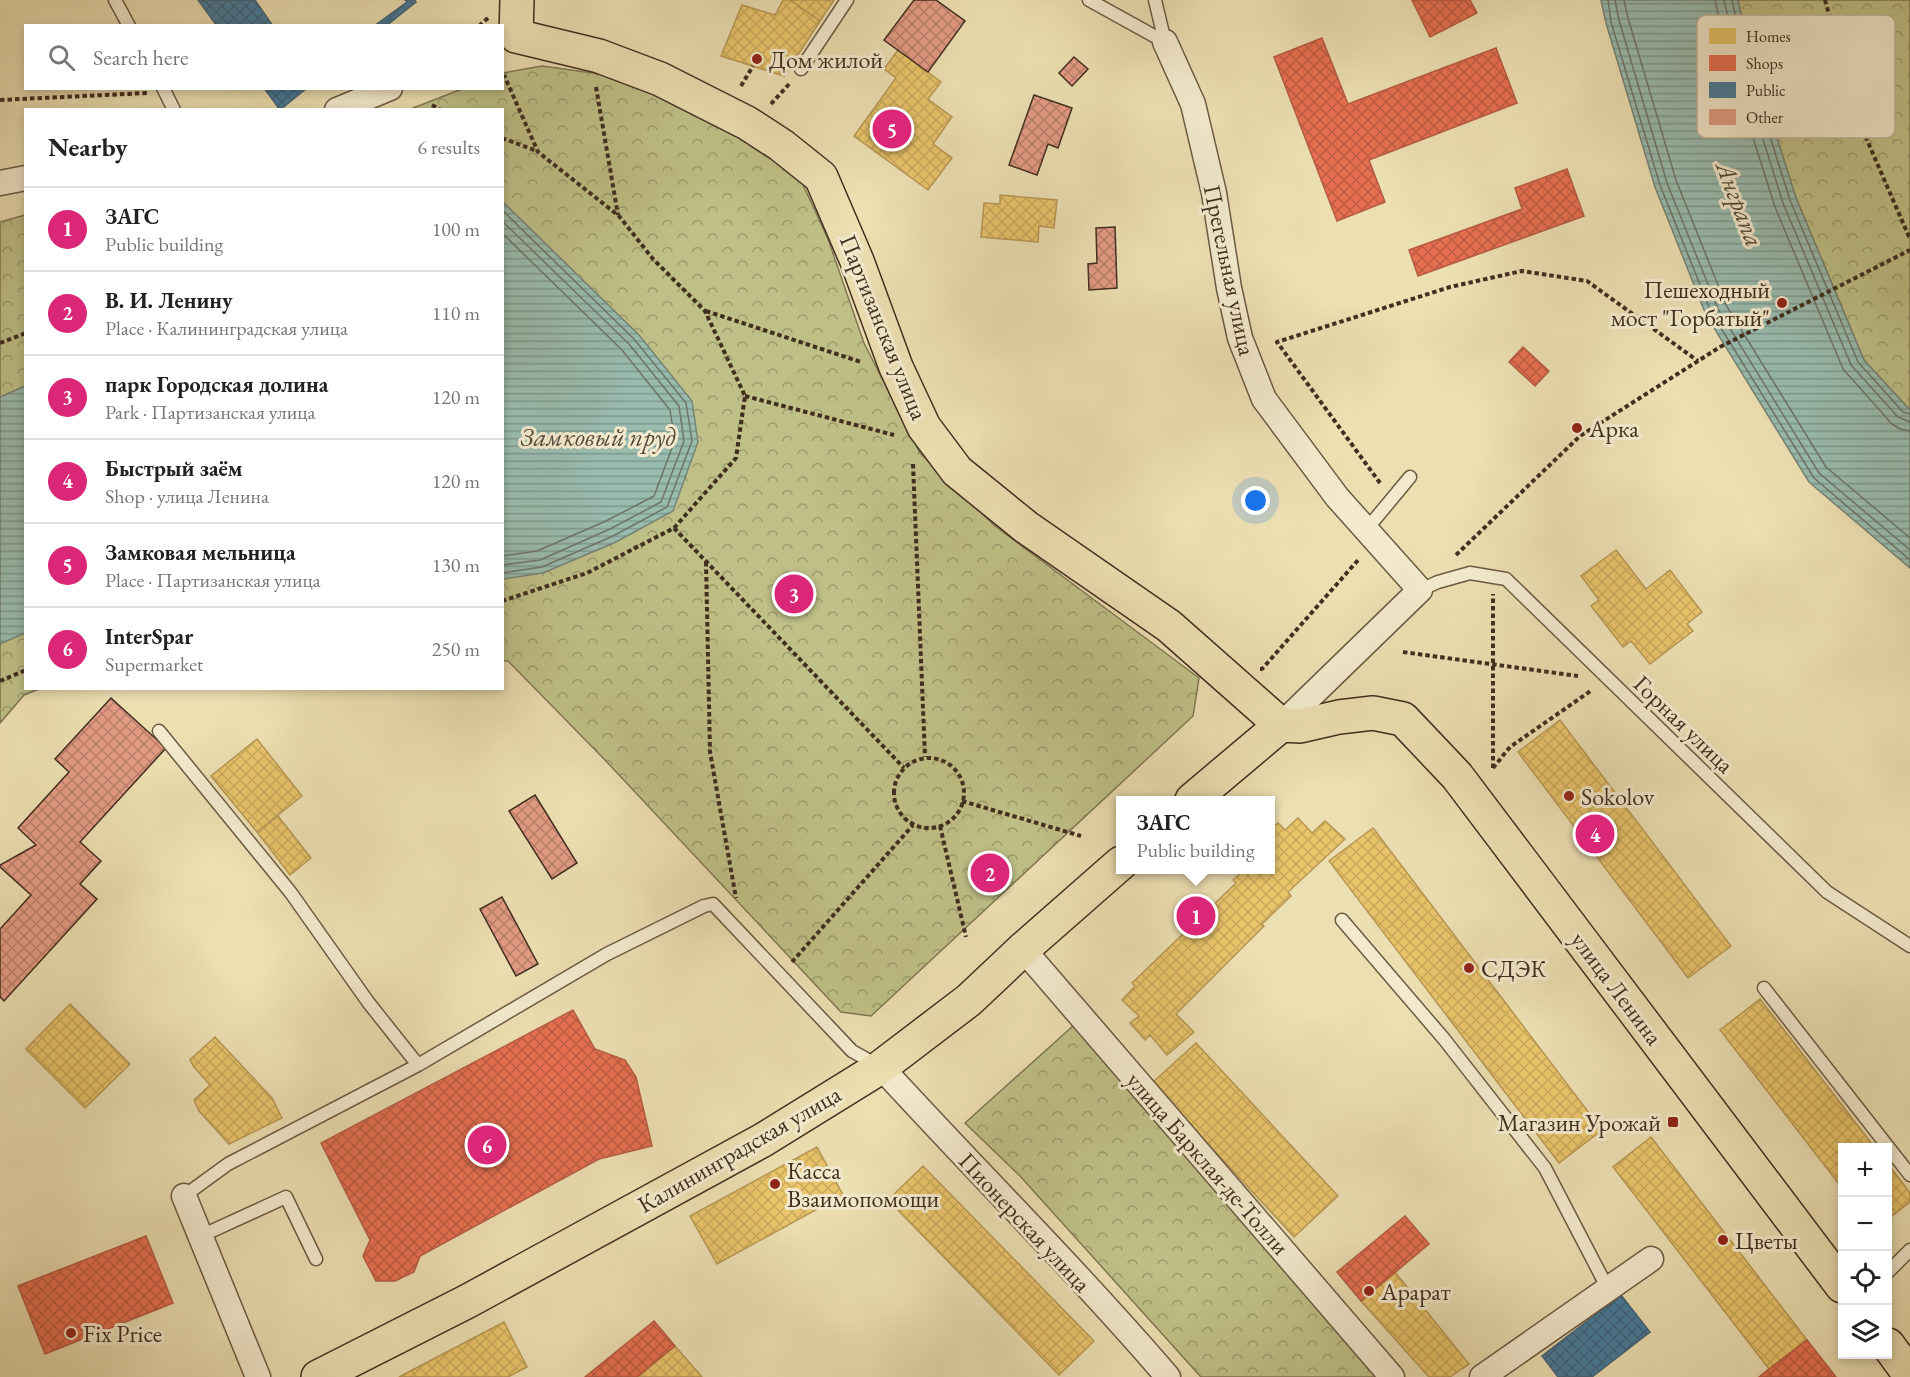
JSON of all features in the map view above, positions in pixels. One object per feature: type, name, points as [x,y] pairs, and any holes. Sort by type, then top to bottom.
[{"type":"main road","points":[[509,39],[517,0]]},
{"type":"main road","name":"Партизанская улица","points":[[509,39],[599,56],[660,79],[747,123],[782,145],[821,177],[857,261],[896,367],[924,427],[957,471],[1026,527],[1169,626],[1281,725]]},
{"type":"main road","name":"улица Ленина","points":[[1281,725],[1300,726],[1372,713],[1403,719],[1457,776],[1838,1282]]},
{"type":"main road","points":[[1198,796],[1281,725]]},
{"type":"main road","name":"Калининградская улица","points":[[318,1377],[468,1301],[763,1140],[881,1067],[969,1000],[1116,866]]},
{"type":"main road","points":[[1892,1352],[1910,1375]]},
{"type":"street","name":"Прегельная улица","points":[[1165,42],[1193,104],[1214,193],[1229,288],[1240,338],[1264,399],[1337,498],[1420,590]]},
{"type":"street","points":[[342,108],[385,90]]},
{"type":"street","points":[[0,183],[24,178]]},
{"type":"street","points":[[1281,725],[1420,590]]},
{"type":"street","name":"улица Барклая-де-Толли","points":[[1023,949],[1392,1377]]},
{"type":"street","name":"Пионерская улица","points":[[881,1067],[1134,1337],[1168,1377]]},
{"type":"street","points":[[184,1196],[258,1377]]},
{"type":"street","points":[[1482,1377],[1651,1259]]},
{"type":"lane","points":[[115,0],[128,24]]},
{"type":"lane","points":[[801,69],[847,0]]},
{"type":"lane","points":[[1089,0],[1165,42]]},
{"type":"lane","points":[[1155,0],[1165,42]]},
{"type":"lane","points":[[164,90],[173,108]]},
{"type":"lane","points":[[1371,536],[1392,499],[1410,477]]},
{"type":"lane","name":"Горная улица","points":[[1420,590],[1470,573],[1506,579],[1827,892],[1910,946]]},
{"type":"lane","points":[[159,731],[291,893],[368,1002],[418,1065]]},
{"type":"lane","points":[[184,1196],[228,1164],[418,1065],[607,954],[704,906],[713,904],[852,1051],[881,1067]]},
{"type":"lane","points":[[1342,920],[1444,1039],[1545,1168],[1608,1289]]},
{"type":"lane","points":[[1764,988],[1910,1175]]},
{"type":"lane","points":[[201,1236],[286,1197],[316,1259]]},
{"type":"lane","points":[[1892,1267],[1910,1250]]},
{"type":"path","points":[[1825,0],[1829,15]]},
{"type":"path","points":[[738,91],[753,66]]},
{"type":"path","points":[[769,107],[801,69]]},
{"type":"path","points":[[504,75],[538,152]]},
{"type":"path","points":[[596,86],[619,216]]},
{"type":"path","points":[[0,100],[164,90]]},
{"type":"path","points":[[432,105],[437,108]]},
{"type":"path","points":[[1866,138],[1910,239]]},
{"type":"path","points":[[504,139],[538,152],[619,216],[653,259],[705,311],[744,396],[736,458],[674,528],[587,573],[504,600]]},
{"type":"path","points":[[1454,558],[1580,435],[1720,347],[1910,250]]},
{"type":"path","points":[[1392,499],[1277,342],[1450,287],[1522,272],[1587,281],[1698,361]]},
{"type":"path","points":[[705,311],[864,363]]},
{"type":"path","points":[[0,343],[24,334]]},
{"type":"path","points":[[744,396],[901,437]]},
{"type":"path","points":[[913,463],[925,757]]},
{"type":"path","points":[[674,528],[904,768]]},
{"type":"path","points":[[1256,668],[1262,669],[1371,536]]},
{"type":"path","points":[[706,562],[710,752],[743,938]]},
{"type":"path","points":[[1493,594],[1492,768],[1510,747],[1600,684]]},
{"type":"path","points":[[1402,652],[1580,676]]},
{"type":"path","points":[[0,681],[24,671]]},
{"type":"path","points":[[925,757],[943,761],[957,772],[963,783],[963,801],[955,816],[940,826],[924,828],[913,825],[897,810],[893,799],[893,788],[904,768],[913,760],[925,757]]},
{"type":"path","points":[[963,801],[1081,836]]},
{"type":"path","points":[[780,976],[913,825]]},
{"type":"path","points":[[940,826],[966,938]]},
{"type":"green space","points":[[1738,0],[1910,0],[1910,410],[1864,360],[1796,198],[1777,138],[1895,138],[1895,15],[1741,15]]},
{"type":"green space","points":[[542,66],[607,75],[671,101],[735,132],[799,176],[828,239],[864,343],[920,453],[995,526],[1199,678],[1193,716],[871,1016],[841,1012],[606,761],[508,661],[504,661],[504,108],[413,108],[459,90],[504,90],[504,73]]},
{"type":"green space","points":[[24,215],[24,690],[36,690],[24,695],[0,723],[0,222]]},
{"type":"green space","points":[[1074,1025],[1379,1377],[1201,1377],[1020,1176],[965,1123]]},
{"type":"water","name":"Анграпа","points":[[1601,0],[1738,0],[1741,15],[1697,15],[1697,138],[1777,138],[1796,198],[1864,360],[1910,410],[1910,568],[1809,482],[1706,315],[1655,187]]},
{"type":"water","name":"Замковый пруд","points":[[504,203],[639,335],[692,401],[698,442],[673,511],[616,542],[543,573],[504,579]]},
{"type":"water","points":[[24,386],[24,633],[0,644],[0,397]]},
{"type":"building: Homes","points":[[783,0],[790,0],[820,21],[784,76],[721,56],[742,5],[775,15]]},
{"type":"building: Homes","points":[[790,0],[834,0],[820,21]]},
{"type":"building: Homes","points":[[898,50],[941,82],[928,99],[952,117],[933,144],[952,158],[928,190],[854,136],[896,78],[884,69]]},
{"type":"building: Homes","points":[[1000,195],[1057,200],[1054,228],[1039,226],[1038,242],[981,237],[984,203],[1000,204]]},
{"type":"building: Homes","points":[[1616,550],[1646,589],[1670,570],[1702,612],[1687,624],[1693,631],[1650,664],[1631,641],[1623,647],[1591,606],[1599,600],[1581,576]]},
{"type":"building: Homes","points":[[1560,720],[1731,946],[1688,978],[1518,752]]},
{"type":"building: Homes","points":[[257,739],[302,796],[257,832],[211,776]]},
{"type":"building: Homes","points":[[278,816],[311,858],[290,875],[257,832]]},
{"type":"building: Homes","points":[[1298,818],[1312,833],[1325,821],[1345,839],[1288,892],[1291,896],[1262,924],[1264,926],[1176,1014],[1194,1032],[1167,1055],[1150,1035],[1145,1040],[1130,1023],[1139,1016],[1122,1000],[1135,986],[1132,983],[1236,883],[1233,880],[1240,874],[1275,874],[1275,826],[1278,823],[1285,830]]},
{"type":"building: Homes","points":[[1373,828],[1602,1130],[1559,1163],[1329,861]]},
{"type":"building: Homes","points":[[1760,999],[1871,1143],[1838,1143],[1838,1183],[1720,1030]]},
{"type":"building: Homes","points":[[70,1004],[130,1064],[85,1108],[26,1049]]},
{"type":"building: Homes","points":[[215,1037],[272,1098],[282,1118],[229,1144],[199,1111],[194,1100],[210,1085],[190,1060]]},
{"type":"building: Homes","points":[[1196,1043],[1338,1196],[1294,1237],[1152,1083]]},
{"type":"building: Homes","points":[[1651,1137],[1807,1340],[1769,1369],[1613,1167]]},
{"type":"building: Homes","points":[[817,1147],[843,1195],[717,1264],[690,1216]]},
{"type":"building: Homes","points":[[923,1166],[1094,1341],[1059,1375],[888,1200]]},
{"type":"building: Homes","points":[[1892,1169],[1910,1193],[1910,1202],[1892,1216]]},
{"type":"building: Homes","points":[[1395,1272],[1469,1364],[1450,1377],[1429,1377],[1361,1301]]},
{"type":"building: Homes","points":[[504,1322],[527,1367],[508,1377],[399,1377]]},
{"type":"building: Homes","points":[[675,1346],[702,1377],[637,1377]]},
{"type":"building: Shops","points":[[1412,0],[1470,0],[1477,13],[1430,37]]},
{"type":"building: Shops","points":[[1322,38],[1348,104],[1496,48],[1517,103],[1369,160],[1385,202],[1337,221],[1274,57]]},
{"type":"building: Shops","points":[[1567,169],[1584,216],[1418,276],[1409,250],[1522,209],[1515,188]]},
{"type":"building: Shops","points":[[1523,347],[1549,371],[1535,386],[1509,362]]},
{"type":"building: Shops","points":[[573,1010],[595,1049],[625,1060],[636,1077],[652,1146],[599,1159],[420,1256],[414,1272],[395,1281],[376,1281],[363,1256],[370,1240],[321,1143]]},
{"type":"building: Shops","points":[[1405,1216],[1429,1244],[1361,1301],[1337,1272]]},
{"type":"building: Shops","points":[[146,1236],[173,1303],[45,1354],[18,1286]]},
{"type":"building: Shops","points":[[654,1321],[675,1346],[637,1377],[585,1377]]},
{"type":"building: Shops","points":[[1807,1340],[1836,1377],[1759,1377],[1769,1369]]},
{"type":"building: Public","points":[[198,0],[255,0],[272,24],[216,24]]},
{"type":"building: Public","points":[[405,0],[416,2],[388,24],[377,24],[407,2]]},
{"type":"building: Public","points":[[265,90],[305,90],[282,108],[279,108]]},
{"type":"building: Public","points":[[1621,1295],[1650,1332],[1592,1377],[1558,1377],[1542,1356]]},
{"type":"building: Other","points":[[914,0],[936,0],[965,21],[928,72],[884,40]]},
{"type":"building: Other","points":[[1074,57],[1088,69],[1072,86],[1059,73]]},
{"type":"building: Other","points":[[1034,95],[1072,108],[1058,148],[1048,144],[1037,175],[1009,165]]},
{"type":"building: Other","points":[[1115,227],[1117,288],[1089,290],[1088,264],[1097,263],[1096,228]]},
{"type":"building: Other","points":[[111,698],[166,748],[80,842],[101,861],[80,884],[97,899],[4,1001],[0,997],[0,929],[31,895],[0,865],[36,845],[18,828],[69,772],[55,759]]},
{"type":"building: Other","points":[[535,795],[577,863],[552,879],[509,811]]},
{"type":"building: Other","points":[[502,897],[538,964],[516,976],[480,909]]},
{"type":"place","name":"Дом жилой","points":[[757,59]]},
{"type":"place","name":"Замковая мельница","points":[[892,129]]},
{"type":"place","name":"Пешеходный мост \"Горбатый\"","points":[[1782,303]]},
{"type":"place","name":"Арка","points":[[1577,428]]},
{"type":"place","name":"парк Городская долина","points":[[794,594]]},
{"type":"place","name":"Sokolov","points":[[1569,796]]},
{"type":"place","name":"Быстрый заём","points":[[1595,834]]},
{"type":"place","name":"В. И. Ленину","points":[[990,873]]},
{"type":"place","name":"ЗАГС","points":[[1196,916]]},
{"type":"place","name":"СДЭК","points":[[1469,968]]},
{"type":"place","name":"Магазин Урожай","points":[[1673,1122]]},
{"type":"place","name":"InterSpar","points":[[487,1145]]},
{"type":"place","name":"Касса Взаимопомощи","points":[[775,1184]]},
{"type":"place","name":"Цветы","points":[[1723,1240]]},
{"type":"place","name":"Арарат","points":[[1369,1291]]},
{"type":"place","name":"Fix Price","points":[[71,1333]]}]
